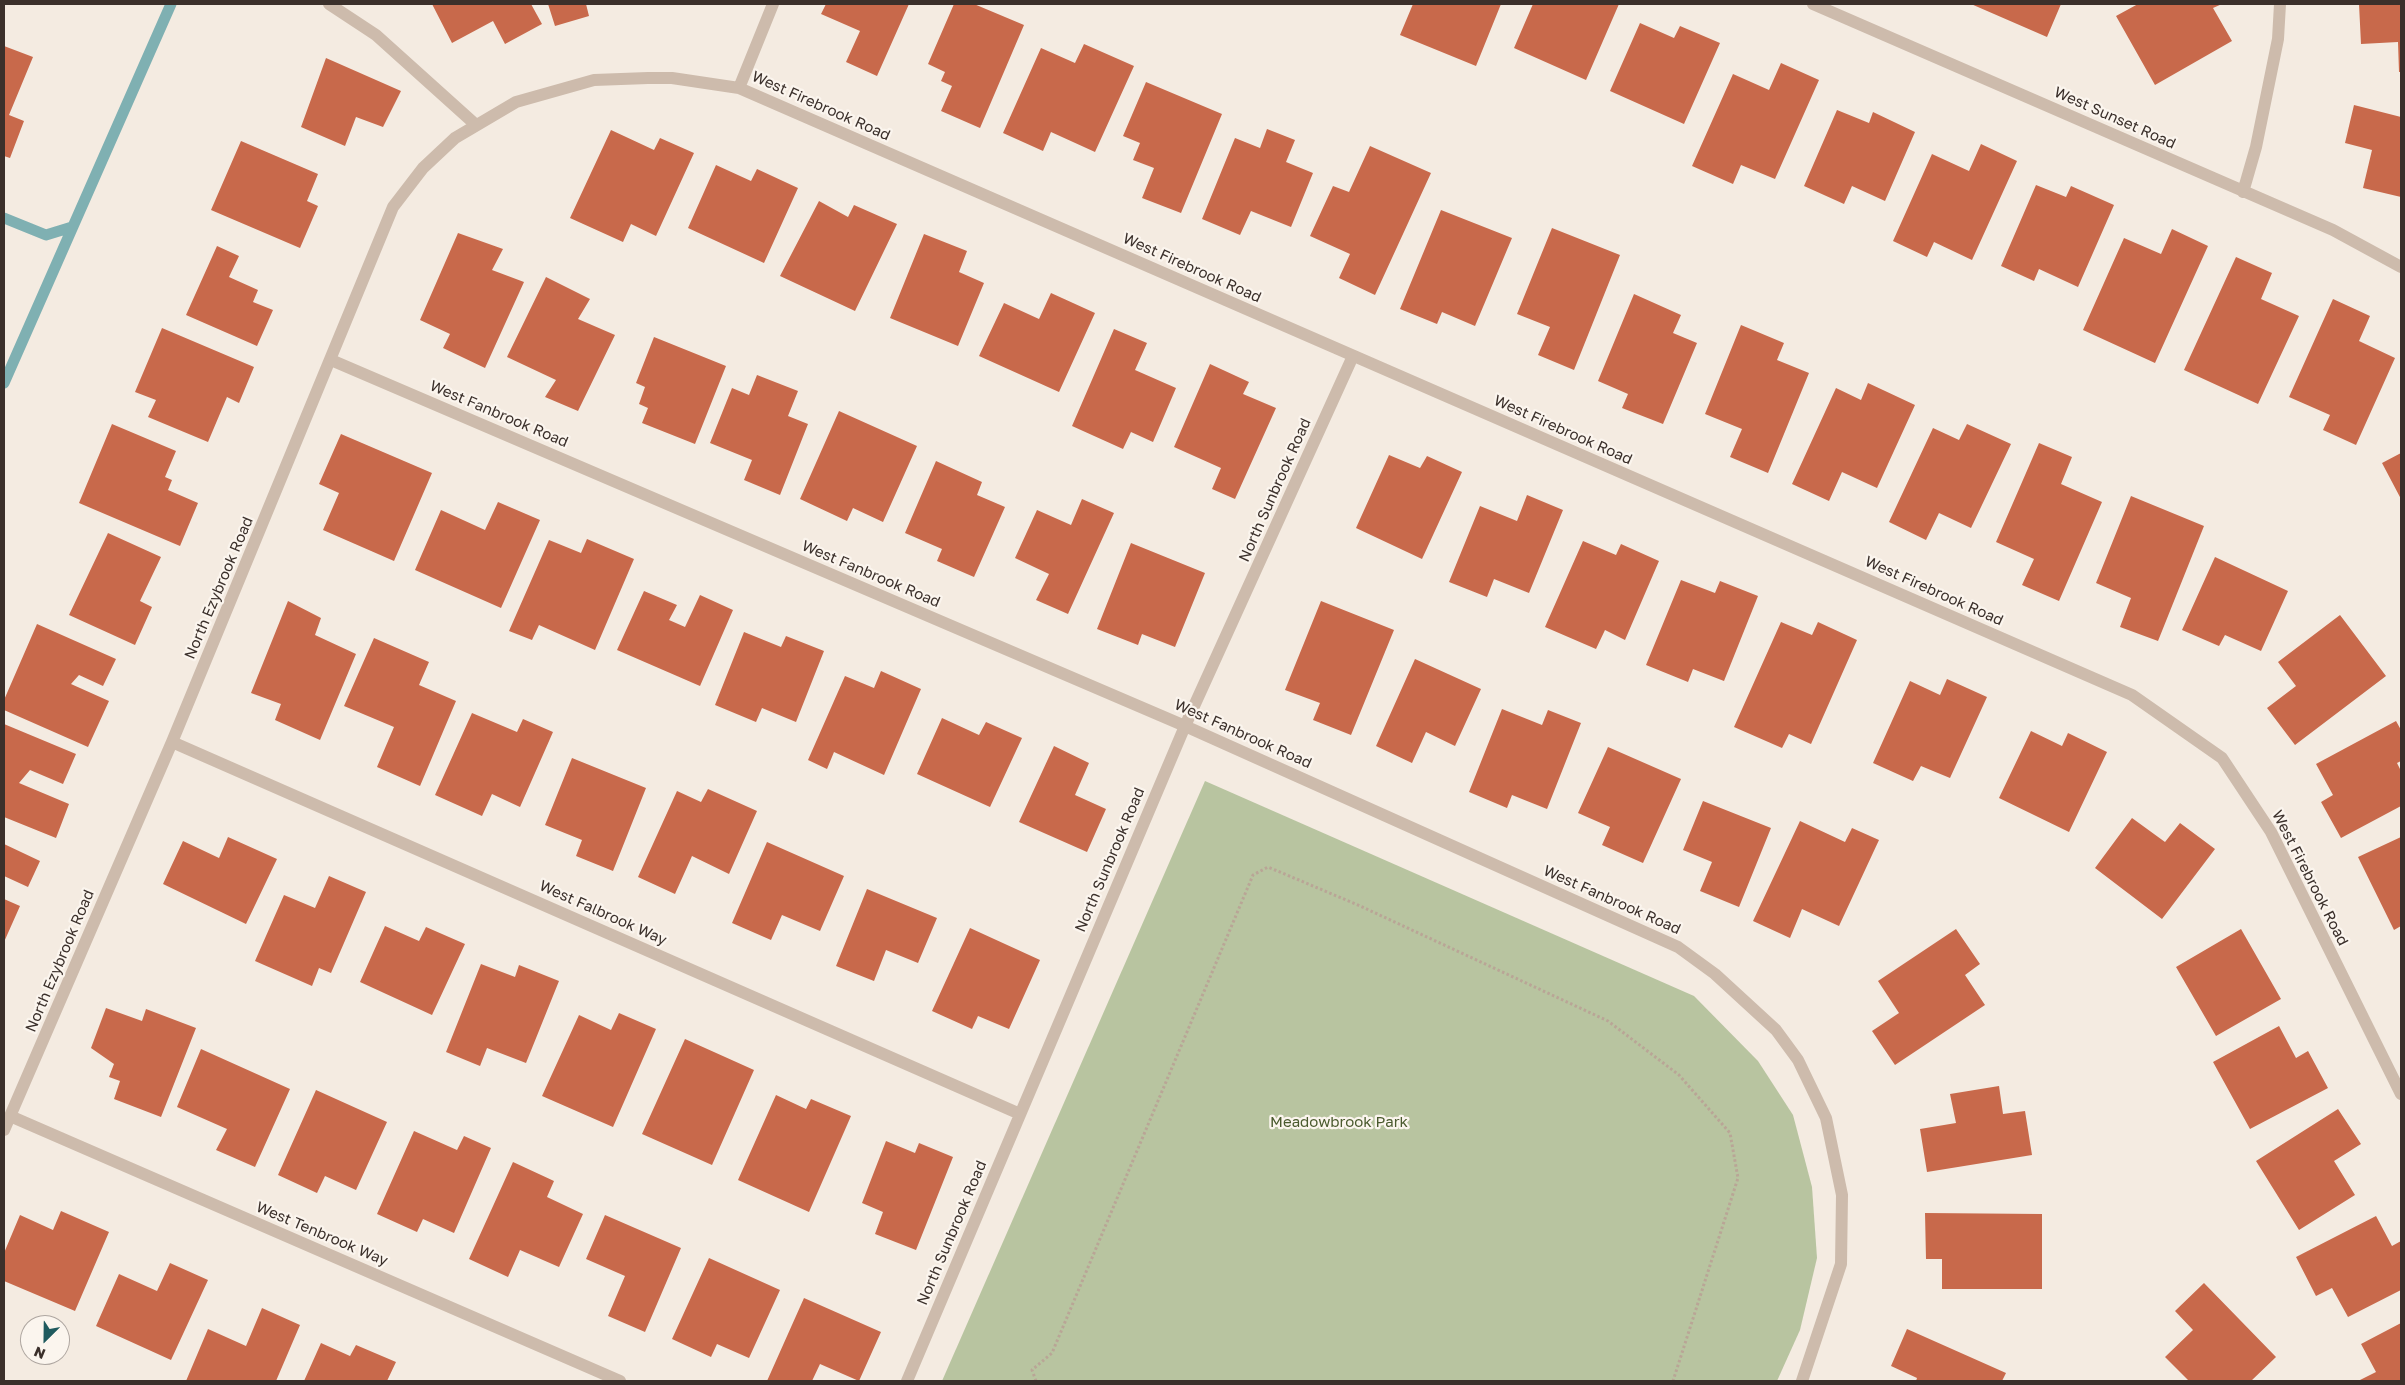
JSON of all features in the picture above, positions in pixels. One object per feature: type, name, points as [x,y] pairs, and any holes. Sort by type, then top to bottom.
[{"type":"street","points":[[329,4],[376,35],[476,125]]},
{"type":"street","points":[[739,88],[773,4]]},
{"type":"street","name":"West Sunset Road","points":[[1813,4],[2333,230],[2401,267]]},
{"type":"street","points":[[2242,192],[2256,147],[2278,39],[2280,4]]},
{"type":"street","name":"West Firebrook Road","points":[[516,102],[594,80],[672,78],[739,88],[2132,695],[2222,758],[2271,832],[2401,1094]]},
{"type":"street","name":"North Ezybrook Road","points":[[4,1130],[172,742],[393,208],[423,168],[455,138],[516,102]]},
{"type":"street","name":"North Sunbrook Road","points":[[907,1381],[1185,726],[1353,356]]},
{"type":"street","name":"West Fanbrook Road","points":[[331,360],[1185,726],[1678,947],[1715,974],[1776,1030],[1798,1060],[1826,1118],[1842,1195],[1841,1264],[1802,1381]]},
{"type":"street","name":"West Falbrook Way","points":[[172,742],[1020,1114]]},
{"type":"street","name":"West Tenbrook Way","points":[[10,1116],[620,1381]]},
{"type":"path","points":[[1036,1381],[1032,1370],[1052,1353],[1253,875],[1268,867],[1358,905],[1608,1021],[1679,1075],[1730,1134],[1738,1178],[1673,1381]]},
{"type":"green space","name":"Meadowbrook Park","points":[[1205,781],[1694,996],[1758,1061],[1793,1115],[1812,1187],[1817,1258],[1800,1330],[1777,1381],[942,1381]]},
{"type":"building","points":[[432,4],[531,4],[542,24],[505,44],[493,21],[452,43]]},
{"type":"building","points":[[548,4],[586,4],[589,16],[555,26]]},
{"type":"building","points":[[826,4],[909,4],[877,76],[846,62],[860,31],[821,14]]},
{"type":"building","points":[[954,4],[974,4],[1024,25],[980,128],[941,111],[952,86],[941,81],[945,72],[928,64]]},
{"type":"building","points":[[1413,4],[1501,4],[1476,66],[1400,35]]},
{"type":"building","points":[[1533,4],[1619,4],[1586,80],[1514,48]]},
{"type":"building","points":[[1971,4],[2061,4],[2047,37]]},
{"type":"building","points":[[2138,4],[2222,4],[2213,8],[2232,41],[2155,85],[2116,16]]},
{"type":"building","points":[[2359,4],[2401,4],[2401,72],[2399,72],[2398,42],[2361,44]]},
{"type":"building","points":[[1640,23],[1674,38],[1680,26],[1720,43],[1684,124],[1610,91]]},
{"type":"building","points":[[1084,44],[1134,66],[1095,152],[1051,132],[1043,151],[1003,133],[1041,48],[1075,63]]},
{"type":"building","points":[[4,46],[33,57],[9,115],[24,121],[10,158],[4,156]]},
{"type":"building","points":[[326,58],[401,91],[383,127],[356,117],[345,146],[301,127]]},
{"type":"building","points":[[1781,63],[1819,80],[1775,179],[1741,165],[1733,184],[1692,166],[1733,74],[1769,90]]},
{"type":"building","points":[[1146,82],[1222,114],[1181,213],[1142,198],[1154,168],[1133,160],[1140,143],[1123,136]]},
{"type":"building","points":[[2354,105],[2401,117],[2401,197],[2363,188],[2372,150],[2345,143]]},
{"type":"building","points":[[1837,110],[1869,123],[1873,112],[1915,132],[1885,201],[1852,186],[1844,204],[1804,186]]},
{"type":"building","points":[[1267,129],[1295,140],[1286,162],[1313,173],[1291,227],[1251,211],[1240,235],[1202,219],[1235,138],[1260,148]]},
{"type":"building","points":[[611,130],[654,150],[660,138],[694,153],[656,236],[631,224],[623,242],[570,218]]},
{"type":"building","points":[[241,141],[318,174],[307,201],[318,206],[300,248],[211,210]]},
{"type":"building","points":[[1981,144],[2017,161],[1972,260],[1934,242],[1927,257],[1893,241],[1932,154],[1969,171]]},
{"type":"building","points":[[1370,146],[1431,173],[1375,295],[1339,278],[1350,254],[1310,236],[1333,186],[1349,192]]},
{"type":"building","points":[[716,165],[751,181],[757,169],[798,188],[764,263],[688,228]]},
{"type":"building","points":[[2036,185],[2066,197],[2071,186],[2114,205],[2078,287],[2039,269],[2034,281],[2001,266]]},
{"type":"building","points":[[819,201],[848,217],[854,205],[897,224],[855,311],[780,276]]},
{"type":"building","points":[[1441,210],[1512,238],[1475,326],[1442,312],[1437,324],[1400,309]]},
{"type":"building","points":[[1552,228],[1620,255],[1574,370],[1538,355],[1550,327],[1517,314]]},
{"type":"building","points":[[2172,229],[2208,246],[2155,363],[2083,330],[2124,238],[2161,254]]},
{"type":"building","points":[[458,233],[503,249],[492,270],[524,282],[485,368],[443,348],[450,334],[420,320]]},
{"type":"building","points":[[924,234],[967,251],[959,272],[984,283],[958,346],[890,318]]},
{"type":"building","points":[[217,246],[239,256],[229,277],[258,290],[253,302],[273,310],[257,346],[186,315]]},
{"type":"building","points":[[2236,257],[2272,273],[2261,299],[2299,316],[2258,404],[2184,370]]},
{"type":"building","points":[[546,277],[590,299],[578,319],[615,335],[578,411],[545,397],[556,380],[507,357]]},
{"type":"building","points":[[1051,293],[1095,313],[1059,392],[979,356],[1004,303],[1039,319]]},
{"type":"building","points":[[1634,294],[1681,315],[1673,333],[1697,343],[1663,424],[1622,408],[1628,394],[1598,381]]},
{"type":"building","points":[[2333,299],[2370,316],[2359,341],[2395,358],[2356,445],[2323,430],[2330,415],[2289,397]]},
{"type":"building","points":[[1741,325],[1784,343],[1777,360],[1809,373],[1768,473],[1730,457],[1742,429],[1705,414]]},
{"type":"building","points":[[162,328],[254,367],[239,403],[227,397],[208,442],[148,417],[156,400],[135,392]]},
{"type":"building","points":[[1114,329],[1147,343],[1135,370],[1176,388],[1153,442],[1131,432],[1123,449],[1072,426]]},
{"type":"building","points":[[654,337],[726,366],[695,444],[642,423],[648,408],[639,404],[645,387],[636,383]]},
{"type":"building","points":[[1210,364],[1249,382],[1243,394],[1276,408],[1235,499],[1212,489],[1221,468],[1174,447]]},
{"type":"building","points":[[757,375],[798,391],[788,416],[808,424],[780,495],[744,480],[752,460],[710,443],[732,388],[749,395]]},
{"type":"building","points":[[1868,383],[1915,405],[1877,488],[1842,472],[1829,501],[1792,484],[1836,388],[1861,400]]},
{"type":"building","points":[[839,411],[917,446],[883,522],[853,508],[847,521],[800,499]]},
{"type":"building","points":[[112,424],[176,451],[165,477],[172,480],[168,490],[198,503],[180,546],[79,503]]},
{"type":"building","points":[[1967,424],[2011,444],[1971,528],[1939,513],[1926,540],[1889,522],[1933,428],[1959,440]]},
{"type":"building","points":[[341,434],[432,473],[394,561],[323,530],[339,493],[319,484]]},
{"type":"building","points":[[2039,443],[2072,457],[2061,484],[2102,502],[2059,601],[2022,585],[2034,559],[1996,542]]},
{"type":"building","points":[[2401,453],[2401,499],[2382,463]]},
{"type":"building","points":[[1389,455],[1420,468],[1427,456],[1462,472],[1422,559],[1356,528]]},
{"type":"building","points":[[936,461],[982,482],[977,495],[1005,507],[974,577],[937,561],[942,549],[905,533]]},
{"type":"building","points":[[1527,495],[1563,510],[1529,593],[1494,579],[1487,597],[1449,582],[1480,506],[1517,521]]},
{"type":"building","points":[[2131,496],[2204,526],[2158,641],[2120,627],[2131,598],[2096,583]]},
{"type":"building","points":[[1082,499],[1114,513],[1068,614],[1036,600],[1049,574],[1015,558],[1037,510],[1071,525]]},
{"type":"building","points":[[498,502],[540,520],[501,608],[415,570],[441,510],[485,530]]},
{"type":"building","points":[[108,533],[161,557],[140,601],[152,607],[135,645],[69,615]]},
{"type":"building","points":[[587,539],[634,559],[595,650],[539,625],[532,640],[509,631],[549,540],[581,553]]},
{"type":"building","points":[[1583,541],[1616,555],[1621,544],[1659,561],[1625,640],[1605,630],[1596,649],[1545,627]]},
{"type":"building","points":[[1131,543],[1205,573],[1175,647],[1142,634],[1138,645],[1097,629]]},
{"type":"building","points":[[2215,557],[2288,591],[2261,651],[2225,635],[2219,646],[2182,630]]},
{"type":"building","points":[[1681,580],[1715,593],[1720,581],[1758,596],[1724,681],[1693,669],[1688,682],[1646,665]]},
{"type":"building","points":[[644,591],[677,605],[669,620],[685,627],[700,595],[733,610],[700,686],[617,650]]},
{"type":"building","points":[[288,601],[321,618],[315,635],[356,654],[320,740],[275,720],[281,704],[251,693]]},
{"type":"building","points":[[1321,601],[1394,630],[1351,735],[1313,720],[1320,703],[1285,690]]},
{"type":"building","points":[[2340,615],[2386,676],[2295,745],[2267,708],[2296,686],[2278,662]]},
{"type":"building","points":[[1781,622],[1812,635],[1818,622],[1857,640],[1811,744],[1789,734],[1782,748],[1734,727]]},
{"type":"building","points":[[37,624],[116,659],[103,686],[79,675],[71,684],[109,701],[88,747],[4,710],[4,700]]},
{"type":"building","points":[[744,632],[781,647],[786,636],[824,651],[796,722],[762,708],[756,722],[715,705]]},
{"type":"building","points":[[374,638],[429,662],[419,685],[456,701],[420,786],[377,767],[394,727],[344,706]]},
{"type":"building","points":[[1415,659],[1481,689],[1455,746],[1426,732],[1412,763],[1376,746]]},
{"type":"building","points":[[881,671],[921,689],[884,775],[834,752],[827,769],[808,760],[845,676],[874,688]]},
{"type":"building","points":[[1947,679],[1987,697],[1950,778],[1921,766],[1913,781],[1873,763],[1910,681],[1940,695]]},
{"type":"building","points":[[1502,709],[1542,725],[1548,710],[1581,723],[1547,809],[1512,795],[1507,808],[1469,792]]},
{"type":"building","points":[[472,713],[517,732],[523,719],[553,732],[520,807],[492,794],[482,816],[435,795]]},
{"type":"building","points":[[942,718],[979,735],[986,722],[1022,738],[990,807],[917,774]]},
{"type":"building","points":[[2396,721],[2401,730],[2401,761],[2397,763],[2401,771],[2401,806],[2341,838],[2321,802],[2333,795],[2316,764]]},
{"type":"building","points":[[4,724],[76,754],[63,784],[30,770],[19,783],[69,804],[56,838],[4,817]]},
{"type":"building","points":[[2031,731],[2062,746],[2068,733],[2107,752],[2069,832],[1999,798]]},
{"type":"building","points":[[1054,746],[1089,763],[1075,795],[1106,809],[1087,852],[1019,822]]},
{"type":"building","points":[[1608,747],[1681,779],[1643,863],[1602,845],[1610,827],[1578,813]]},
{"type":"building","points":[[572,758],[646,788],[613,871],[576,856],[582,840],[545,825]]},
{"type":"building","points":[[708,789],[757,811],[729,874],[692,856],[675,894],[638,877],[677,791],[701,802]]},
{"type":"building","points":[[1703,801],[1771,828],[1739,907],[1700,891],[1712,862],[1683,850]]},
{"type":"building","points":[[2132,818],[2165,842],[2180,823],[2215,849],[2162,919],[2095,868]]},
{"type":"building","points":[[1800,821],[1845,842],[1852,828],[1879,840],[1839,926],[1802,909],[1790,938],[1753,921]]},
{"type":"building","points":[[228,837],[277,859],[246,924],[163,884],[183,841],[219,858]]},
{"type":"building","points":[[2401,837],[2401,926],[2394,930],[2358,857]]},
{"type":"building","points":[[767,842],[844,876],[820,931],[782,915],[771,940],[732,923]]},
{"type":"building","points":[[4,844],[40,861],[28,887],[4,876]]},
{"type":"building","points":[[329,876],[366,892],[331,973],[319,968],[312,986],[255,961],[284,895],[315,908]]},
{"type":"building","points":[[867,889],[937,918],[918,963],[886,950],[874,981],[836,966]]},
{"type":"building","points":[[4,899],[20,906],[4,942]]},
{"type":"building","points":[[385,926],[419,941],[426,927],[465,944],[432,1015],[360,982]]},
{"type":"building","points":[[970,928],[1040,960],[1009,1029],[978,1016],[972,1029],[932,1011]]},
{"type":"building","points":[[1956,929],[1980,964],[1965,975],[1985,1005],[1895,1065],[1872,1031],[1899,1013],[1878,981]]},
{"type":"building","points":[[2241,929],[2281,999],[2216,1036],[2176,967]]},
{"type":"building","points":[[481,964],[515,977],[519,965],[559,981],[526,1063],[487,1048],[480,1066],[446,1052]]},
{"type":"building","points":[[106,1008],[142,1021],[146,1009],[196,1028],[161,1117],[114,1099],[120,1081],[109,1077],[114,1064],[91,1048]]},
{"type":"building","points":[[619,1013],[656,1029],[613,1127],[542,1096],[579,1015],[611,1030]]},
{"type":"building","points":[[2279,1026],[2296,1058],[2308,1051],[2328,1088],[2250,1129],[2213,1062]]},
{"type":"building","points":[[685,1039],[754,1070],[712,1165],[642,1134]]},
{"type":"building","points":[[201,1049],[290,1089],[255,1167],[216,1150],[227,1129],[177,1107]]},
{"type":"building","points":[[1999,1086],[2003,1114],[2025,1111],[2032,1155],[1927,1172],[1920,1129],[1956,1123],[1950,1094]]},
{"type":"building","points":[[316,1090],[387,1122],[356,1190],[325,1176],[317,1193],[278,1175]]},
{"type":"building","points":[[776,1095],[806,1109],[811,1099],[851,1116],[809,1212],[738,1180]]},
{"type":"building","points":[[2338,1109],[2361,1144],[2334,1161],[2355,1195],[2299,1230],[2256,1161]]},
{"type":"building","points":[[414,1131],[457,1150],[464,1136],[491,1148],[454,1233],[423,1219],[417,1232],[377,1214]]},
{"type":"building","points":[[886,1141],[915,1153],[919,1143],[953,1157],[916,1250],[875,1234],[883,1212],[862,1203]]},
{"type":"building","points":[[513,1162],[554,1181],[547,1197],[583,1214],[559,1267],[520,1250],[508,1277],[469,1259]]},
{"type":"building","points":[[61,1211],[109,1232],[75,1311],[4,1281],[4,1253],[20,1215],[53,1230]]},
{"type":"building","points":[[1925,1213],[2042,1214],[2042,1289],[1942,1289],[1942,1259],[1926,1259]]},
{"type":"building","points":[[605,1215],[681,1248],[645,1332],[608,1316],[625,1276],[586,1259]]},
{"type":"building","points":[[2376,1216],[2392,1246],[2401,1241],[2401,1290],[2348,1317],[2332,1288],[2316,1296],[2296,1257]]},
{"type":"building","points":[[709,1258],[780,1290],[749,1358],[717,1344],[711,1357],[672,1339]]},
{"type":"building","points":[[170,1263],[208,1280],[171,1360],[96,1326],[119,1274],[157,1291]]},
{"type":"building","points":[[2204,1283],[2276,1357],[2251,1381],[2189,1381],[2165,1357],[2193,1330],[2175,1311]]},
{"type":"building","points":[[804,1298],[881,1332],[859,1381],[820,1364],[812,1381],[767,1381]]},
{"type":"building","points":[[262,1308],[300,1325],[276,1381],[186,1381],[208,1329],[246,1346]]},
{"type":"building","points":[[2401,1323],[2401,1381],[2358,1381],[2376,1372],[2361,1344]]},
{"type":"building","points":[[1907,1329],[2006,1373],[2002,1381],[1916,1381],[1917,1378],[1891,1366]]},
{"type":"building","points":[[321,1343],[350,1356],[356,1345],[396,1362],[387,1381],[304,1381]]},
{"type":"waterway","points":[[4,383],[171,4]]},
{"type":"waterway","points":[[4,218],[46,235],[72,227]]}]
